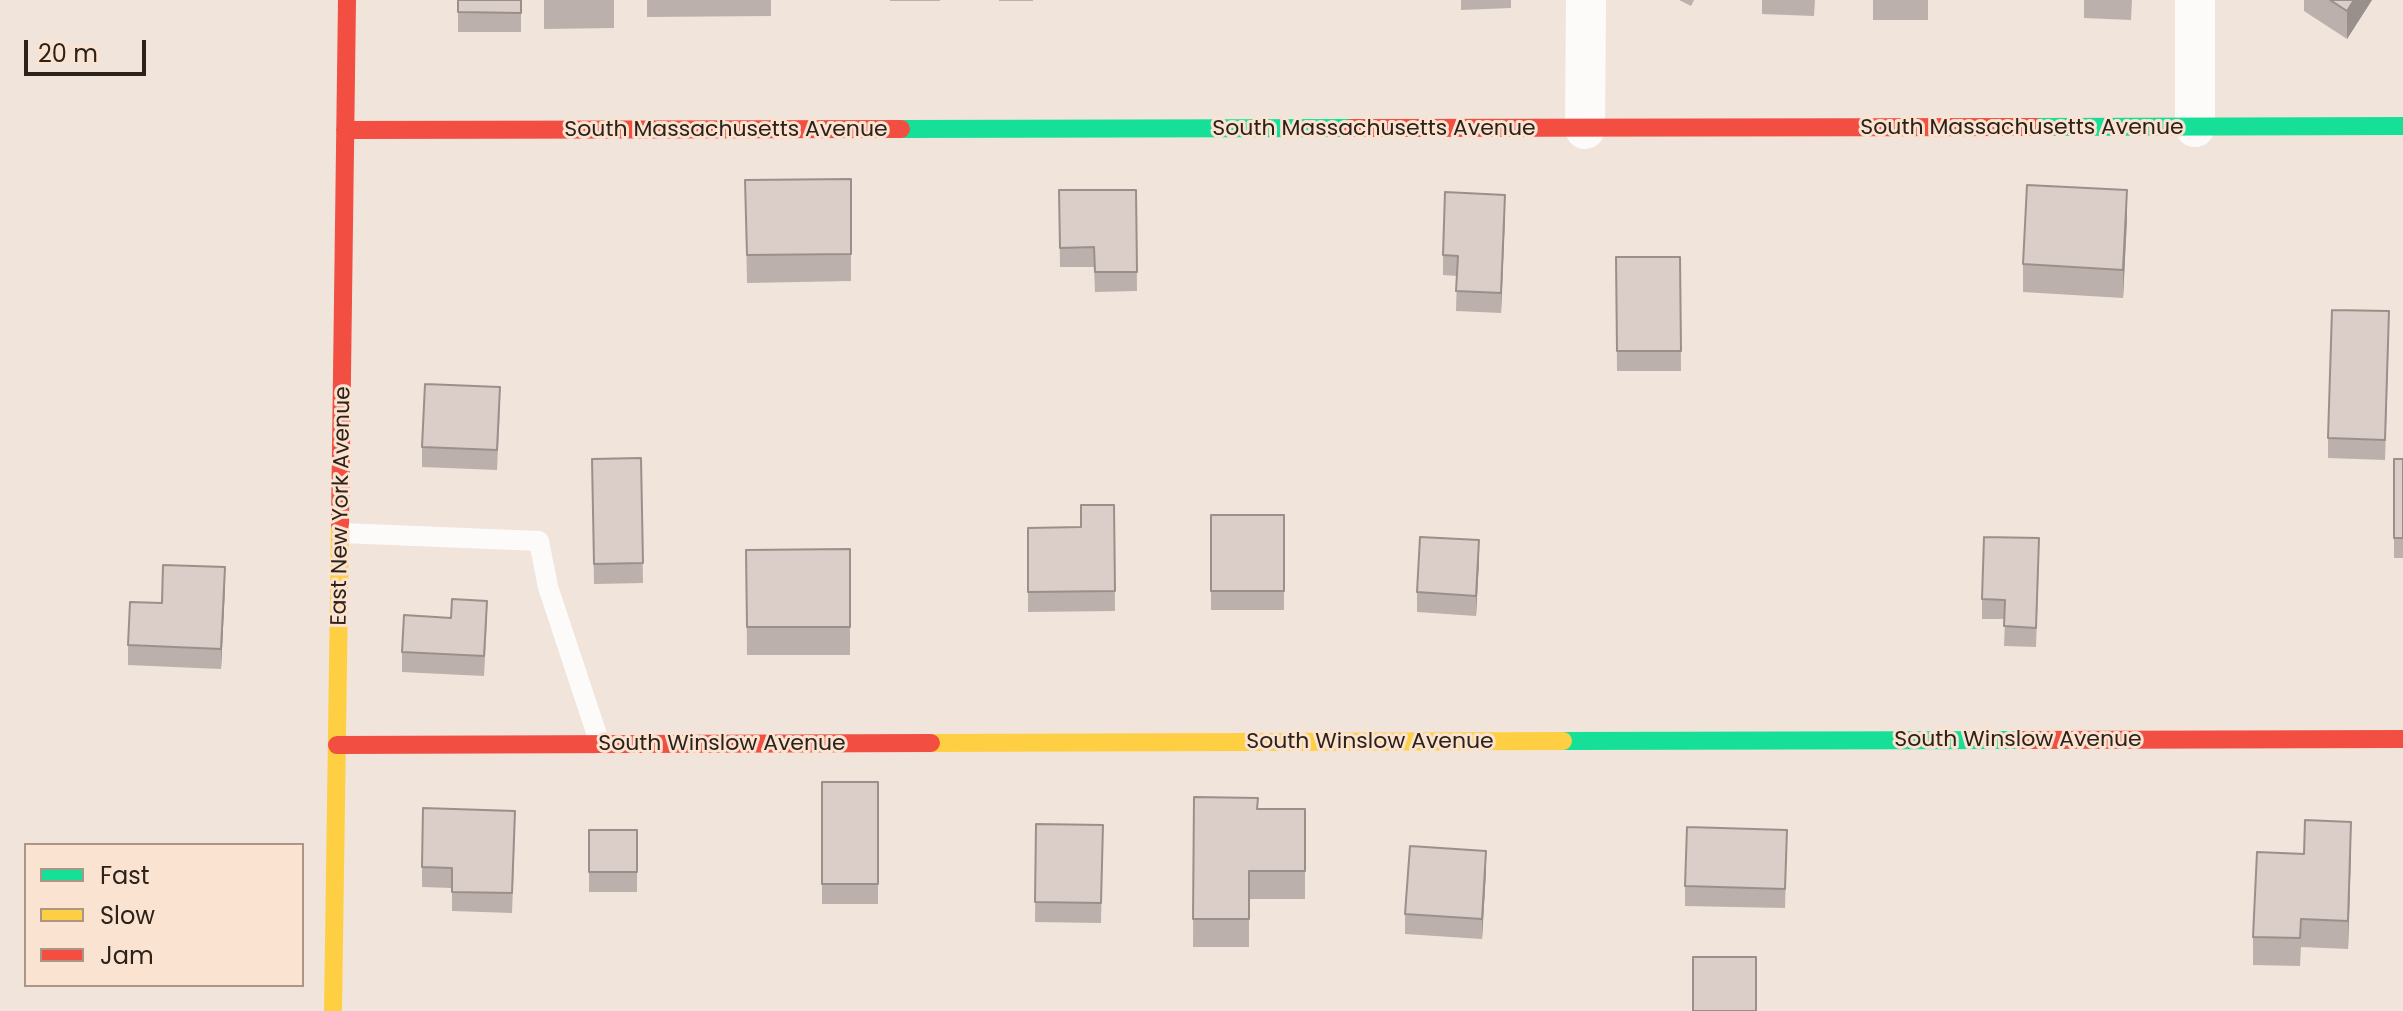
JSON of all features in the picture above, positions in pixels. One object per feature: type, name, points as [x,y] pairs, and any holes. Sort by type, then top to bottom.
[{"type":"street","name":"East New York Avenue","points":[[333,1011],[347,0]]},
{"type":"street","points":[[1585,129],[1586,0]]},
{"type":"street","points":[[2195,0],[2195,127]]},
{"type":"street","name":"South Massachusetts Avenue","points":[[345,130],[2403,126]]},
{"type":"street","name":"South Winslow Avenue","points":[[337,745],[2403,739]]},
{"type":"lane","points":[[342,533],[539,541],[548,587],[600,744]]},
{"type":"building","points":[[458,0],[521,0],[521,13],[458,12]]},
{"type":"building","points":[[2330,0],[2354,0],[2347,11]]},
{"type":"building","points":[[851,179],[851,254],[747,255],[745,180]]},
{"type":"building","points":[[2027,185],[2127,190],[2123,270],[2023,264]]},
{"type":"building","points":[[1059,190],[1136,190],[1137,272],[1095,272],[1094,247],[1060,248]]},
{"type":"building","points":[[1445,192],[1505,195],[1501,293],[1456,291],[1458,256],[1443,255]]},
{"type":"building","points":[[1616,257],[1680,257],[1681,351],[1617,351]]},
{"type":"building","points":[[2332,310],[2389,311],[2385,440],[2328,438]]},
{"type":"building","points":[[425,384],[500,387],[497,450],[422,447]]},
{"type":"building","points":[[641,458],[643,563],[594,564],[592,459]]},
{"type":"building","points":[[2394,459],[2403,459],[2403,538],[2394,538]]},
{"type":"building","points":[[1081,505],[1114,505],[1115,591],[1028,592],[1028,528],[1081,527]]},
{"type":"building","points":[[1211,515],[1284,515],[1284,591],[1211,591]]},
{"type":"building","points":[[1420,537],[1479,540],[1476,596],[1417,592]]},
{"type":"building","points":[[1984,537],[2039,538],[2036,628],[2004,626],[2005,600],[1982,599]]},
{"type":"building","points":[[850,549],[850,627],[747,627],[746,550]]},
{"type":"building","points":[[163,565],[225,567],[221,649],[128,645],[130,602],[162,603]]},
{"type":"building","points":[[452,599],[487,601],[484,656],[402,652],[404,615],[451,618]]},
{"type":"building","points":[[822,782],[878,782],[878,884],[822,884]]},
{"type":"building","points":[[1194,797],[1258,798],[1257,809],[1305,809],[1305,871],[1249,871],[1249,919],[1193,919]]},
{"type":"building","points":[[423,808],[515,811],[512,893],[452,892],[452,868],[422,867]]},
{"type":"building","points":[[2305,820],[2351,822],[2348,921],[2301,919],[2300,938],[2253,937],[2257,852],[2304,854]]},
{"type":"building","points":[[1036,824],[1103,825],[1101,903],[1035,902]]},
{"type":"building","points":[[1687,827],[1787,830],[1785,889],[1685,886]]},
{"type":"building","points":[[589,830],[637,830],[637,872],[589,872]]},
{"type":"building","points":[[1410,846],[1486,851],[1482,919],[1405,914]]},
{"type":"building","points":[[1693,957],[1756,957],[1756,1011],[1693,1011]]},
{"type":"traffic: fast","points":[[2036,127],[2403,126]]},
{"type":"traffic: fast","points":[[901,129],[1351,128]]},
{"type":"traffic: fast","points":[[1563,741],[2021,740]]},
{"type":"traffic: slow","points":[[333,1011],[340,524]]},
{"type":"traffic: slow","points":[[931,743],[1563,741]]},
{"type":"traffic: jam","points":[[340,524],[347,0]]},
{"type":"traffic: jam","points":[[1351,128],[2036,127]]},
{"type":"traffic: jam","points":[[345,130],[901,129]]},
{"type":"traffic: jam","points":[[2021,740],[2403,739]]},
{"type":"traffic: jam","points":[[337,745],[931,743]]}]
